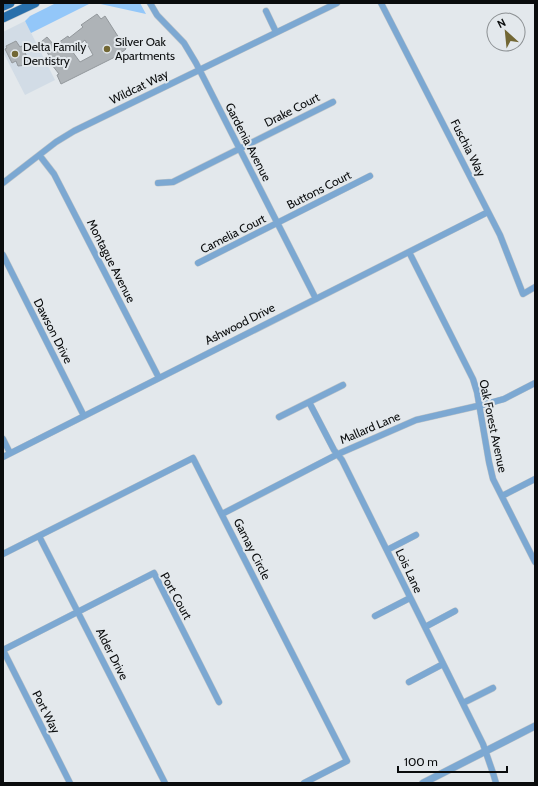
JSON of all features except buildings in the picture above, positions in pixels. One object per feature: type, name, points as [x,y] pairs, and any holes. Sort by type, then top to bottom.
[{"type":"main road","points":[[3,6],[10,3]]},
{"type":"main road","points":[[3,18],[35,3]]},
{"type":"street","name":"Gardenia Avenue","points":[[150,3],[157,15],[184,43],[200,69],[277,224],[316,298]]},
{"type":"street","name":"Wildcat Way","points":[[3,183],[40,156],[56,142],[74,131],[337,3]]},
{"type":"street","name":"Fuschia Way","points":[[380,3],[500,235],[523,294],[535,287]]},
{"type":"street","points":[[266,11],[276,32]]},
{"type":"street","name":"Drake Court","points":[[158,183],[173,182],[333,102]]},
{"type":"street","name":"Montague Avenue","points":[[40,156],[54,174],[159,378]]},
{"type":"street","name":"Buttons Court","points":[[277,224],[370,176]]},
{"type":"street","name":"Ashwood Drive","points":[[3,457],[488,212]]},
{"type":"street","name":"Camelia Court","points":[[198,263],[277,224]]},
{"type":"street","name":"Oak Forest Avenue","points":[[409,252],[470,372],[477,392],[489,462],[494,479],[535,562]]},
{"type":"street","name":"Dawson Drive","points":[[3,256],[84,416]]},
{"type":"street","name":"Mallard Lane","points":[[222,514],[338,454],[416,420],[504,399],[535,383]]},
{"type":"street","points":[[279,417],[343,385]]},
{"type":"street","name":"Lois Lane","points":[[309,402],[334,450],[338,454],[463,703],[486,751],[496,783]]},
{"type":"street","points":[[3,439],[10,454]]},
{"type":"street","name":"Gamay Circle","points":[[39,536],[193,458],[347,761],[304,783]]},
{"type":"street","points":[[502,496],[535,479]]},
{"type":"street","points":[[387,550],[416,535]]},
{"type":"street","points":[[3,554],[39,536]]},
{"type":"street","name":"Alder Drive","points":[[39,536],[165,783]]},
{"type":"street","name":"Port Court","points":[[78,612],[154,573],[219,702]]},
{"type":"street","points":[[376,616],[410,598]]},
{"type":"street","points":[[425,627],[455,611]]},
{"type":"street","name":"Port Way","points":[[70,783],[3,650],[78,612]]},
{"type":"street","points":[[409,682],[443,664]]},
{"type":"street","points":[[463,703],[493,688]]},
{"type":"street","points":[[423,783],[535,726]]},
{"type":"shaded area","points":[[56,3],[91,3],[31,33],[25,21],[30,16]]},
{"type":"shaded area","points":[[96,3],[140,3],[146,14]]},
{"type":"shaded area","points":[[25,21],[55,80],[25,95],[3,52],[3,32]]},
{"type":"place","name":"Silver Oak Apartments","points":[[107,49]]},
{"type":"place","name":"Delta Family Dentistry","points":[[15,54]]}]
